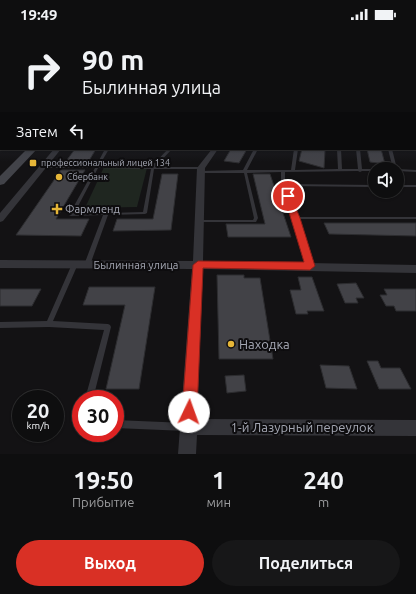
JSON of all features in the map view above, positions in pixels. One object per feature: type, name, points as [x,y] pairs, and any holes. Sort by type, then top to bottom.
[{"type":"main road","points":[[0,182],[31,150]]},
{"type":"street","points":[[0,219],[57,150]]},
{"type":"street","points":[[187,454],[198,265],[200,170],[213,150]]},
{"type":"street","name":"Былинная улица","points":[[0,264],[310,266],[416,269]]},
{"type":"street","name":"1-й Лазурный переулок","points":[[188,427],[416,428]]},
{"type":"lane","points":[[106,150],[71,215],[145,213],[153,166],[169,150]]},
{"type":"lane","points":[[199,221],[254,221],[256,218],[245,171],[256,150]]},
{"type":"lane","points":[[293,171],[296,150]]},
{"type":"lane","points":[[339,150],[340,171]]},
{"type":"lane","points":[[358,150],[360,171]]},
{"type":"lane","points":[[390,150],[394,162]]},
{"type":"lane","points":[[43,167],[153,166],[200,170],[245,171],[368,170]]},
{"type":"lane","points":[[404,170],[416,171]]},
{"type":"lane","points":[[411,170],[416,176]]},
{"type":"lane","points":[[283,171],[283,185],[296,218],[310,266]]},
{"type":"lane","points":[[283,185],[368,186]]},
{"type":"lane","points":[[404,186],[416,186]]},
{"type":"lane","points":[[87,265],[106,214]]},
{"type":"lane","points":[[296,218],[416,218]]},
{"type":"lane","points":[[49,324],[75,264]]},
{"type":"lane","points":[[0,325],[49,324],[108,327],[91,390]]},
{"type":"lane","points":[[124,424],[188,427]]},
{"type":"shaded area","points":[[148,164],[137,207],[85,208],[105,165]]},
{"type":"building","points":[[74,150],[95,150],[87,164],[64,164]]},
{"type":"building","points":[[230,150],[246,150],[239,163],[224,161]]},
{"type":"building","points":[[302,150],[325,150],[324,168],[299,161]]},
{"type":"building","points":[[367,150],[381,150],[384,162],[370,162]]},
{"type":"building","points":[[61,170],[85,170],[56,219],[89,219],[81,236],[16,235]]},
{"type":"building","points":[[162,174],[178,174],[171,230],[113,231],[117,219],[153,219]]},
{"type":"building","points":[[253,174],[270,174],[291,237],[228,237],[226,224],[265,224]]},
{"type":"building","points":[[324,223],[416,223],[416,236],[329,234]]},
{"type":"building","points":[[217,275],[244,275],[244,278],[260,278],[273,359],[219,359]]},
{"type":"building","points":[[298,277],[312,277],[324,311],[307,311],[308,314],[296,314],[290,290],[301,290]]},
{"type":"building","points":[[356,283],[364,298],[356,298],[358,303],[345,303],[337,284]]},
{"type":"building","points":[[89,287],[155,287],[139,389],[106,389],[125,305],[83,305]]},
{"type":"building","points":[[0,289],[41,289],[32,306],[0,306]]},
{"type":"building","points":[[384,289],[416,289],[416,311],[396,311],[394,306],[386,306],[380,295],[387,295]]},
{"type":"building","points":[[367,361],[378,361],[381,368],[400,368],[411,389],[379,389]]},
{"type":"building","points":[[320,365],[349,366],[357,389],[326,388]]},
{"type":"building","points":[[244,375],[246,391],[227,393],[225,376]]},
{"type":"place","name":"профессиональный лицей 134","points":[[33,163]]},
{"type":"place","name":"Сбербанк","points":[[59,177]]},
{"type":"place","name":"Фармленд","points":[[57,209]]},
{"type":"place","name":"Находка","points":[[231,344]]},
{"type":"route","points":[[189,412],[198,265],[310,266],[288,196]]}]
